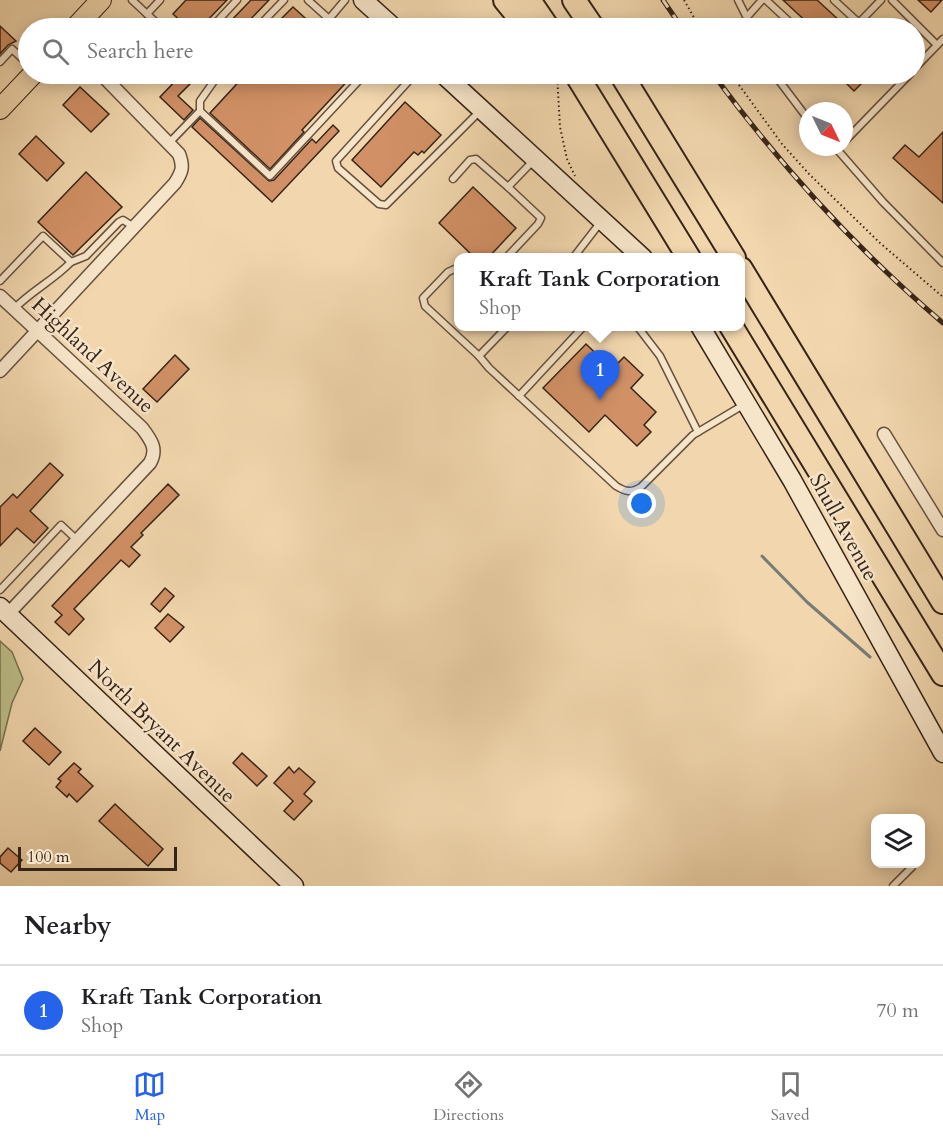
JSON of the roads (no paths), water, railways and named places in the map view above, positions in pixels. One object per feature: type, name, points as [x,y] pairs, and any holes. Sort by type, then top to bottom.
[{"type":"highway","points":[[505,0],[520,18]]},
{"type":"highway","points":[[529,0],[541,18]]},
{"type":"highway","points":[[581,84],[686,253]]},
{"type":"highway","points":[[627,84],[731,253]]},
{"type":"highway","points":[[745,276],[943,602]]},
{"type":"highway","points":[[733,331],[943,674]]},
{"type":"highway","points":[[897,526],[943,577]]},
{"type":"main road","points":[[84,18],[101,0]]},
{"type":"main road","points":[[2,101],[22,84]]},
{"type":"street","points":[[364,0],[383,18]]},
{"type":"street","points":[[0,371],[182,173],[183,164],[179,154],[111,84]]},
{"type":"street","points":[[454,84],[636,253]]},
{"type":"street","name":"Highland Avenue","points":[[0,296],[142,428],[154,447],[154,456],[150,463],[77,540]]},
{"type":"street","name":"Shull Avenue","points":[[702,331],[820,529],[943,753]]},
{"type":"street","points":[[884,434],[943,530]]},
{"type":"street","points":[[4,611],[77,540]]},
{"type":"street","name":"North Bryant Avenue","points":[[4,611],[294,886]]},
{"type":"lane","points":[[132,0],[151,18]]},
{"type":"lane","points":[[147,14],[160,0]]},
{"type":"lane","points":[[220,18],[237,0]]},
{"type":"lane","points":[[267,18],[284,0]]},
{"type":"lane","points":[[308,0],[327,18]]},
{"type":"lane","points":[[329,18],[345,0]]},
{"type":"lane","points":[[738,0],[747,16],[764,0],[785,18]]},
{"type":"lane","points":[[834,0],[849,18]]},
{"type":"lane","points":[[864,18],[881,0]]},
{"type":"lane","points":[[892,0],[910,18]]},
{"type":"lane","points":[[925,33],[937,45]]},
{"type":"lane","points":[[925,58],[943,39]]},
{"type":"lane","points":[[0,62],[12,49],[18,55]]},
{"type":"lane","points":[[169,143],[200,111],[200,101],[212,84]]},
{"type":"lane","points":[[200,111],[270,176],[356,84]]},
{"type":"lane","points":[[406,84],[336,161],[338,168],[379,204],[386,205],[482,109]]},
{"type":"lane","points":[[782,84],[799,107]]},
{"type":"lane","points":[[853,133],[900,84]]},
{"type":"lane","points":[[844,156],[883,202],[943,264]]},
{"type":"lane","points":[[508,187],[535,158]]},
{"type":"lane","points":[[453,179],[470,160],[476,159],[541,218],[511,253]]},
{"type":"lane","points":[[577,253],[602,220]]},
{"type":"lane","points":[[14,309],[24,298],[61,272],[71,262],[86,256],[119,222],[128,221],[134,227]]},
{"type":"lane","points":[[0,281],[43,236],[71,262]]},
{"type":"lane","points":[[454,269],[448,272],[423,298],[425,306],[616,486],[625,491],[634,492],[641,487],[698,432],[746,403]]},
{"type":"lane","points":[[479,356],[503,331]]},
{"type":"lane","points":[[519,396],[580,331]]},
{"type":"lane","points":[[641,331],[654,346],[698,432]]},
{"type":"lane","points":[[0,590],[60,525],[77,540]]},
{"type":"lane","points":[[893,886],[911,868]]},
{"type":"waterway","points":[[762,556],[807,602],[870,657]]},
{"type":"railway","points":[[663,0],[675,18]]},
{"type":"railway","points":[[721,84],[765,141],[820,205],[880,266],[943,323]]},
{"type":"place","name":"Kraft Tank Corporation","points":[[600,400]]}]
